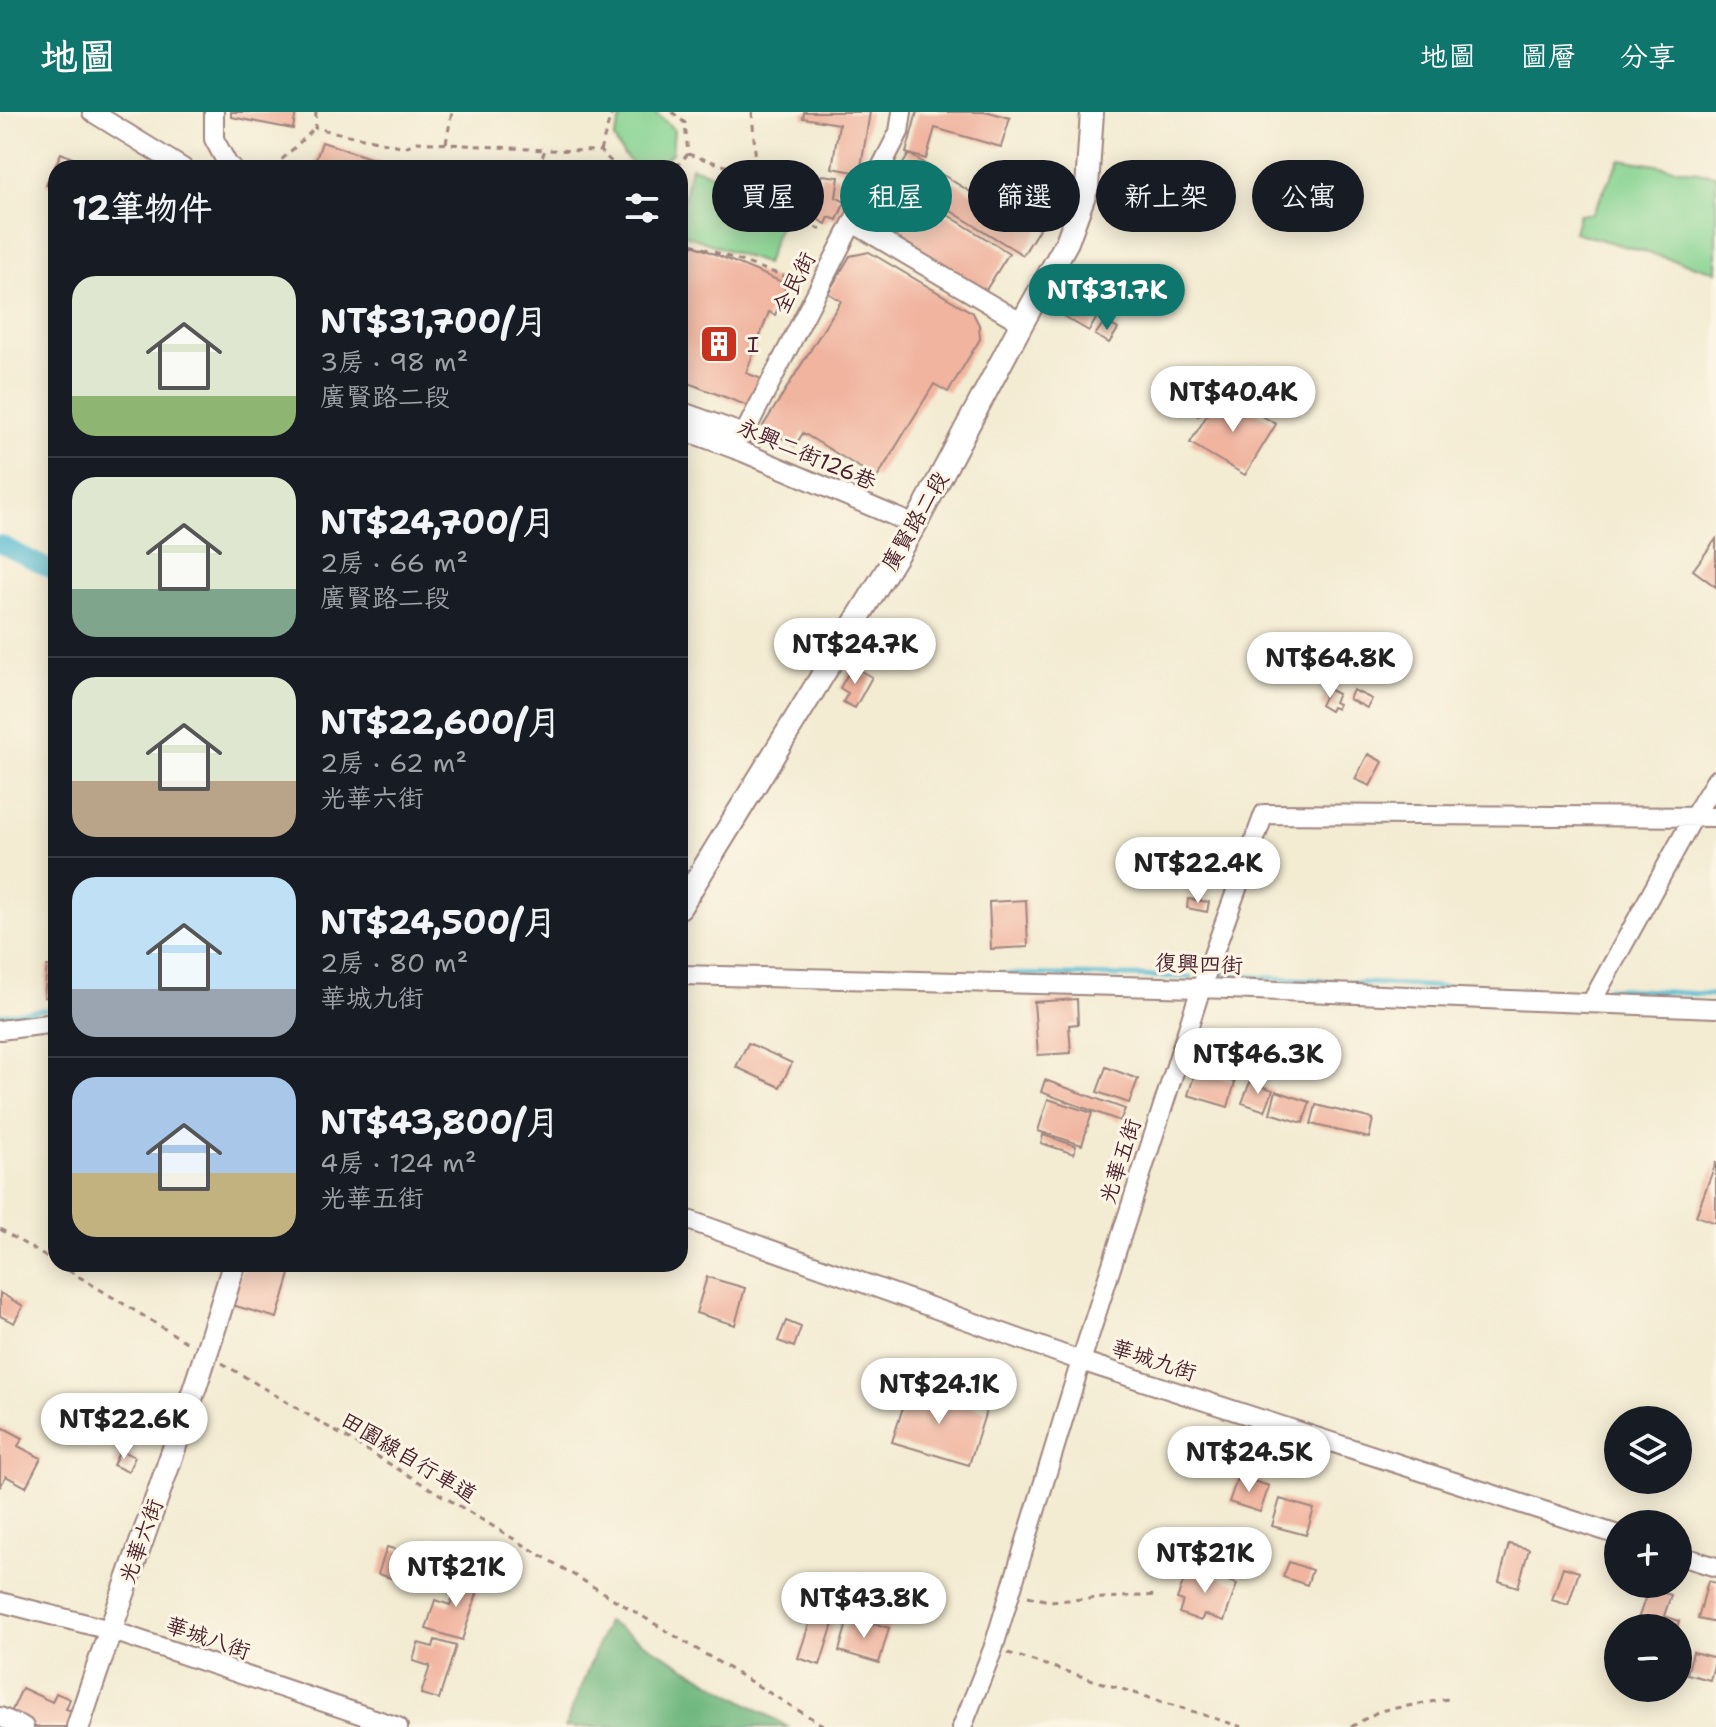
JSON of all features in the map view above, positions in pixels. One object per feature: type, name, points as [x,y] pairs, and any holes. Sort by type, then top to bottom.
[{"type":"street","points":[[92,112],[170,160]]},
{"type":"street","points":[[214,112],[214,139],[225,160]]},
{"type":"street","name":"全民街","points":[[885,160],[899,132],[902,112]]},
{"type":"street","name":"廣賢路二段","points":[[688,894],[915,525],[1067,242],[1087,187],[1092,112]]},
{"type":"street","name":"全民街","points":[[688,414],[744,434],[848,232]]},
{"type":"street","points":[[868,232],[1022,323]]},
{"type":"street","name":"永興二街126巷","points":[[688,432],[915,525]]},
{"type":"street","points":[[1591,1003],[1716,780]]},
{"type":"street","name":"光華五街","points":[[962,1727],[993,1649],[1081,1361],[1201,988],[1264,814],[1716,817]]},
{"type":"street","name":"復興四街","points":[[688,975],[1201,988],[1716,1008]]},
{"type":"street","points":[[0,1030],[48,1024]]},
{"type":"street","name":"華城九街","points":[[688,1220],[1081,1361],[1604,1530]]},
{"type":"street","name":"光華六街","points":[[78,1727],[207,1354],[232,1272]]},
{"type":"street","points":[[1692,1559],[1716,1567]]},
{"type":"street","name":"華城八街","points":[[0,1602],[110,1630],[398,1727]]},
{"type":"street","points":[[0,1717],[24,1727]]},
{"type":"path","points":[[281,160],[315,128],[316,112]]},
{"type":"path","points":[[446,143],[452,112]]},
{"type":"path","points":[[600,151],[612,112]]},
{"type":"path","points":[[672,112],[685,123],[688,154],[682,160]]},
{"type":"path","points":[[752,112],[756,160]]},
{"type":"path","points":[[315,128],[405,147],[416,142],[600,151],[610,160]]},
{"type":"path","points":[[541,160],[545,150]]},
{"type":"path","points":[[688,154],[712,162]]},
{"type":"path","points":[[824,231],[844,240]]},
{"type":"path","points":[[688,243],[818,288]]},
{"type":"path","name":"田園線自行車道","points":[[0,1229],[48,1258]]},
{"type":"path","name":"田園線自行車道","points":[[72,1272],[826,1727]]},
{"type":"path","points":[[1011,1592],[1049,1601],[1159,1595]]},
{"type":"path","points":[[993,1649],[1242,1727]]},
{"type":"path","points":[[1351,1727],[1379,1711],[1453,1698]]},
{"type":"green space","points":[[623,112],[654,112],[674,129],[672,153],[665,160],[630,160],[614,139]]},
{"type":"green space","points":[[1620,159],[1716,175],[1716,272],[1574,232],[1579,214],[1592,214]]},
{"type":"green space","points":[[691,167],[712,174],[712,232],[777,232],[766,264],[688,236],[688,180]]},
{"type":"green space","points":[[608,1622],[788,1727],[565,1727]]},
{"type":"building","points":[[231,112],[296,112],[293,129],[231,117]]},
{"type":"building","points":[[804,112],[870,112],[862,160],[840,160],[840,169],[832,168],[839,124],[803,118]]},
{"type":"building","points":[[917,112],[989,112],[1010,118],[1001,147],[935,128],[926,159],[906,153]]},
{"type":"building","points":[[322,142],[376,160],[316,160]]},
{"type":"building","points":[[61,153],[76,160],[58,160]]},
{"type":"building","points":[[909,154],[919,160],[905,160]]},
{"type":"building","points":[[824,175],[839,177],[836,197],[840,199],[837,220],[829,217],[826,224]]},
{"type":"building","points":[[952,181],[968,190],[968,221],[952,212]]},
{"type":"building","points":[[952,218],[968,228],[968,232],[975,232],[1009,253],[984,293],[886,232],[952,232]]},
{"type":"building","points":[[985,232],[1037,232],[1023,255]]},
{"type":"building","name":"I","points":[[688,243],[787,284],[775,315],[769,312],[746,373],[762,379],[751,407],[688,383]]},
{"type":"building","points":[[869,252],[973,313],[979,325],[980,339],[948,392],[934,384],[877,478],[803,433],[795,446],[763,426],[841,301],[828,293],[850,256]]},
{"type":"building","points":[[1111,265],[1124,274],[1095,313],[1062,290],[1078,272],[1097,285]]},
{"type":"building","points":[[1071,304],[1096,319],[1089,331],[1063,316]]},
{"type":"building","points":[[1105,321],[1118,329],[1109,343],[1095,335]]},
{"type":"building","points":[[1186,368],[1217,387],[1198,416],[1167,397]]},
{"type":"building","points":[[1221,392],[1276,424],[1245,475],[1190,443]]},
{"type":"building","points":[[1716,539],[1716,587],[1693,570]]},
{"type":"building","points":[[852,666],[872,677],[855,708],[843,702],[848,693],[840,688]]},
{"type":"building","points":[[1328,689],[1338,694],[1334,702],[1338,704],[1337,709],[1332,707],[1330,711],[1320,705]]},
{"type":"building","points":[[1353,690],[1372,699],[1367,708],[1349,699]]},
{"type":"building","points":[[1368,754],[1383,762],[1370,786],[1355,779]]},
{"type":"building","points":[[1188,899],[1209,902],[1207,912],[1187,908]]},
{"type":"building","points":[[1026,900],[1028,947],[991,949],[989,902]]},
{"type":"building","points":[[47,966],[48,966],[48,997],[44,997]]},
{"type":"building","points":[[1077,999],[1078,1024],[1069,1025],[1071,1053],[1038,1055],[1034,1002]]},
{"type":"building","points":[[748,1043],[792,1063],[780,1087],[736,1067]]},
{"type":"building","points":[[1106,1067],[1138,1079],[1129,1103],[1097,1092]]},
{"type":"building","points":[[1196,1070],[1235,1082],[1228,1107],[1188,1095]]},
{"type":"building","points":[[1045,1080],[1125,1109],[1120,1121],[1041,1092]]},
{"type":"building","points":[[1250,1082],[1273,1090],[1265,1111],[1242,1103]]},
{"type":"building","points":[[1276,1091],[1310,1102],[1303,1123],[1270,1113]]},
{"type":"building","points":[[1048,1099],[1092,1113],[1082,1145],[1038,1131]]},
{"type":"building","points":[[1316,1105],[1373,1119],[1369,1138],[1311,1124]]},
{"type":"building","points":[[1043,1135],[1076,1146],[1074,1154],[1041,1143]]},
{"type":"building","points":[[1716,1162],[1716,1223],[1696,1216]]},
{"type":"building","points":[[242,1272],[291,1272],[277,1318],[232,1305]]},
{"type":"building","points":[[707,1277],[745,1288],[735,1325],[696,1313]]},
{"type":"building","points":[[0,1293],[23,1306],[14,1323],[0,1316]]},
{"type":"building","points":[[786,1321],[801,1327],[794,1347],[778,1341]]},
{"type":"building","points":[[909,1388],[986,1411],[969,1465],[892,1442]]},
{"type":"building","points":[[0,1426],[23,1438],[18,1446],[41,1458],[26,1487],[6,1476],[0,1487]]},
{"type":"building","points":[[120,1450],[135,1457],[128,1472],[113,1465]]},
{"type":"building","points":[[1238,1476],[1269,1486],[1260,1512],[1229,1502]]},
{"type":"building","points":[[1280,1499],[1314,1509],[1306,1535],[1272,1526]]},
{"type":"building","points":[[1238,1544],[1258,1549],[1253,1570],[1232,1564]]},
{"type":"building","points":[[1509,1544],[1529,1549],[1518,1587],[1499,1581]]},
{"type":"building","points":[[387,1547],[409,1553],[401,1581],[378,1574]]},
{"type":"building","points":[[412,1554],[422,1556],[414,1583],[405,1581]]},
{"type":"building","points":[[1289,1562],[1312,1570],[1307,1585],[1283,1577]]},
{"type":"building","points":[[1189,1567],[1237,1584],[1224,1621],[1204,1614],[1201,1621],[1179,1613],[1183,1601],[1177,1599]]},
{"type":"building","points":[[1563,1567],[1579,1572],[1568,1605],[1552,1600]]},
{"type":"building","points":[[461,1572],[482,1578],[462,1640],[426,1629],[435,1600],[450,1605]]},
{"type":"building","points":[[1708,1581],[1716,1583],[1716,1623],[1698,1619]]},
{"type":"building","points":[[823,1582],[861,1594],[856,1611],[839,1605],[820,1665],[798,1658]]},
{"type":"building","points":[[1645,1598],[1670,1598],[1665,1614],[1640,1614]]},
{"type":"building","points":[[849,1616],[889,1628],[879,1663],[839,1651]]},
{"type":"building","points":[[435,1640],[456,1646],[439,1699],[421,1694],[430,1666],[413,1661],[418,1643],[433,1647]]},
{"type":"building","points":[[1693,1652],[1716,1658],[1710,1680],[1692,1675]]},
{"type":"building","points":[[22,1688],[52,1702],[56,1693],[70,1699],[66,1709],[75,1712],[68,1727],[31,1727],[9,1717]]},
{"type":"waterway","points":[[0,544],[48,568]]},
{"type":"waterway","points":[[1001,974],[1191,977]]},
{"type":"waterway","points":[[1222,975],[1553,993]]},
{"type":"waterway","points":[[1608,988],[1716,995]]},
{"type":"waterway","points":[[0,1015],[48,1009]]},
{"type":"place","name":"I","points":[[719,344]]}]
